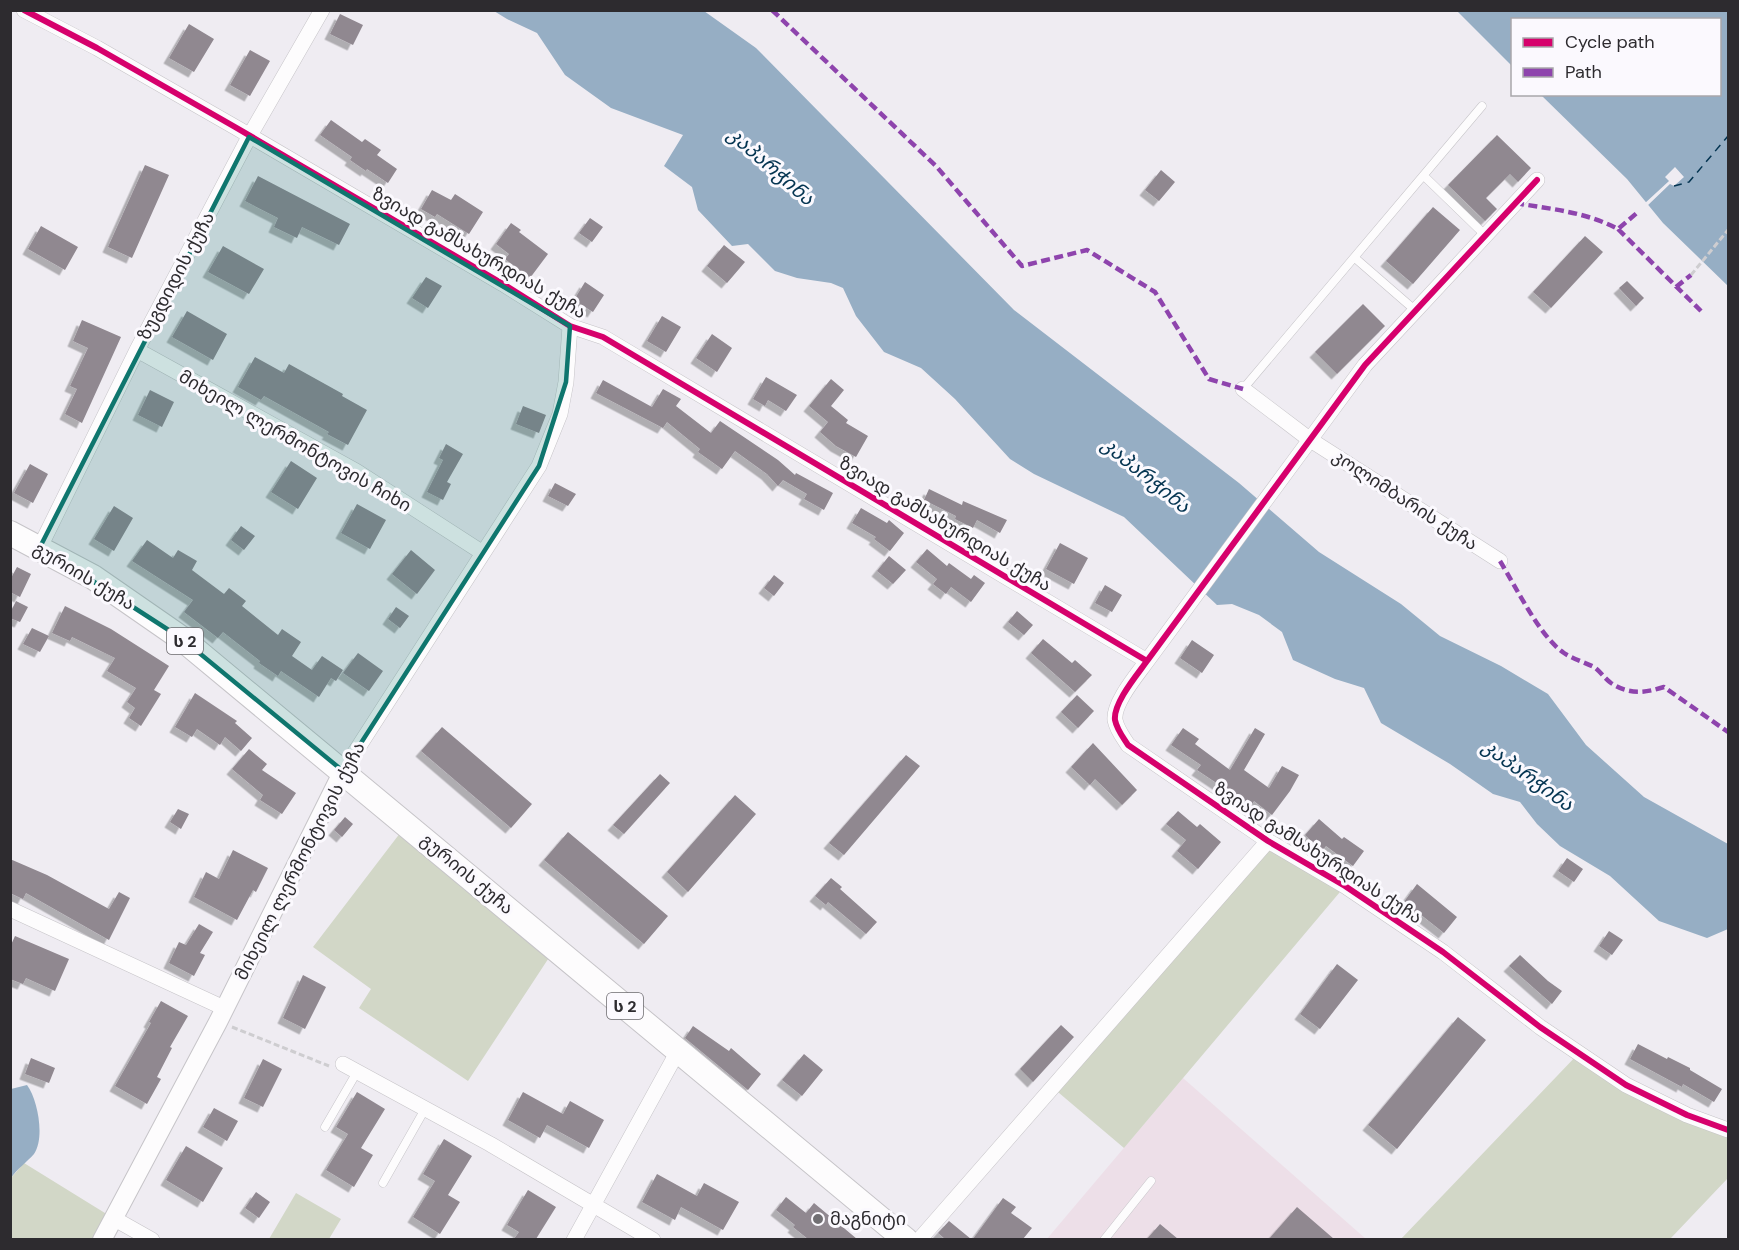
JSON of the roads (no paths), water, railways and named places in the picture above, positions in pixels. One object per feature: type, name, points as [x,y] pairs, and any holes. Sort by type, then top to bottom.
[{"type":"highway","name":"გურიის ქუჩა","points":[[10,533],[93,577],[181,638],[906,1239]]},
{"type":"street","name":"ზვიად გამსახურდიას ქუჩა","points":[[24,10],[107,54],[503,284],[570,326],[603,337],[1147,661],[1121,699],[1115,717],[1119,732],[1128,745],[1268,841],[1345,886],[1443,952],[1540,1027],[1626,1085],[1687,1115],[1728,1130]]},
{"type":"street","name":"ზუგდიდის ქუჩა","points":[[40,547],[137,350],[249,137],[322,10]]},
{"type":"street","points":[[1147,661],[1365,366],[1537,180]]},
{"type":"street","name":"მიხეილ ლერმონტოვის ქუჩა","points":[[102,1239],[221,1015],[343,771],[539,466],[560,414],[566,382],[570,326]]},
{"type":"street","name":"მიხეილ ლერმონტოვის ჩიხი","points":[[137,350],[356,471],[483,553]]},
{"type":"street","name":"კოლიმბარის ქუჩა","points":[[1243,389],[1309,439],[1500,561]]},
{"type":"street","points":[[918,1239],[1268,841]]},
{"type":"street","points":[[10,909],[221,1015]]},
{"type":"street","points":[[574,1239],[678,1051]]},
{"type":"street","points":[[350,1068],[653,1239]]},
{"type":"street","points":[[113,1218],[152,1239]]},
{"type":"lane","points":[[1243,389],[1482,106]]},
{"type":"lane","points":[[1424,176],[1485,235]]},
{"type":"lane","points":[[1355,258],[1416,311]]},
{"type":"lane","points":[[325,1128],[350,1068]]},
{"type":"lane","points":[[382,1183],[425,1109]]},
{"type":"lane","points":[[1104,1239],[1151,1181]]},
{"type":"water","name":"კაპარჭინა","points":[[494,11],[704,11],[756,48],[1014,310],[1239,483],[1319,552],[1401,604],[1440,636],[1501,666],[1548,694],[1586,745],[1644,797],[1728,844],[1728,929],[1707,938],[1659,921],[1610,876],[1560,846],[1537,824],[1520,802],[1493,794],[1450,764],[1381,723],[1364,688],[1335,679],[1293,660],[1282,632],[1259,615],[1232,604],[1217,605],[1124,517],[1034,474],[1010,459],[955,399],[921,368],[884,352],[856,316],[843,288],[831,283],[797,278],[775,271],[748,244],[732,246],[698,210],[692,187],[664,166],[683,135],[611,108],[565,75],[537,33]]},
{"type":"water","points":[[1457,11],[1728,11],[1728,286],[1663,223],[1627,179],[1542,96],[1721,96],[1721,18],[1511,18],[1511,65]]},
{"type":"water","points":[[27,1085],[37,1109],[39,1139],[34,1154],[11,1178],[11,1089]]},
{"type":"place","name":"მაგნიტი","points":[[818,1219]]}]
